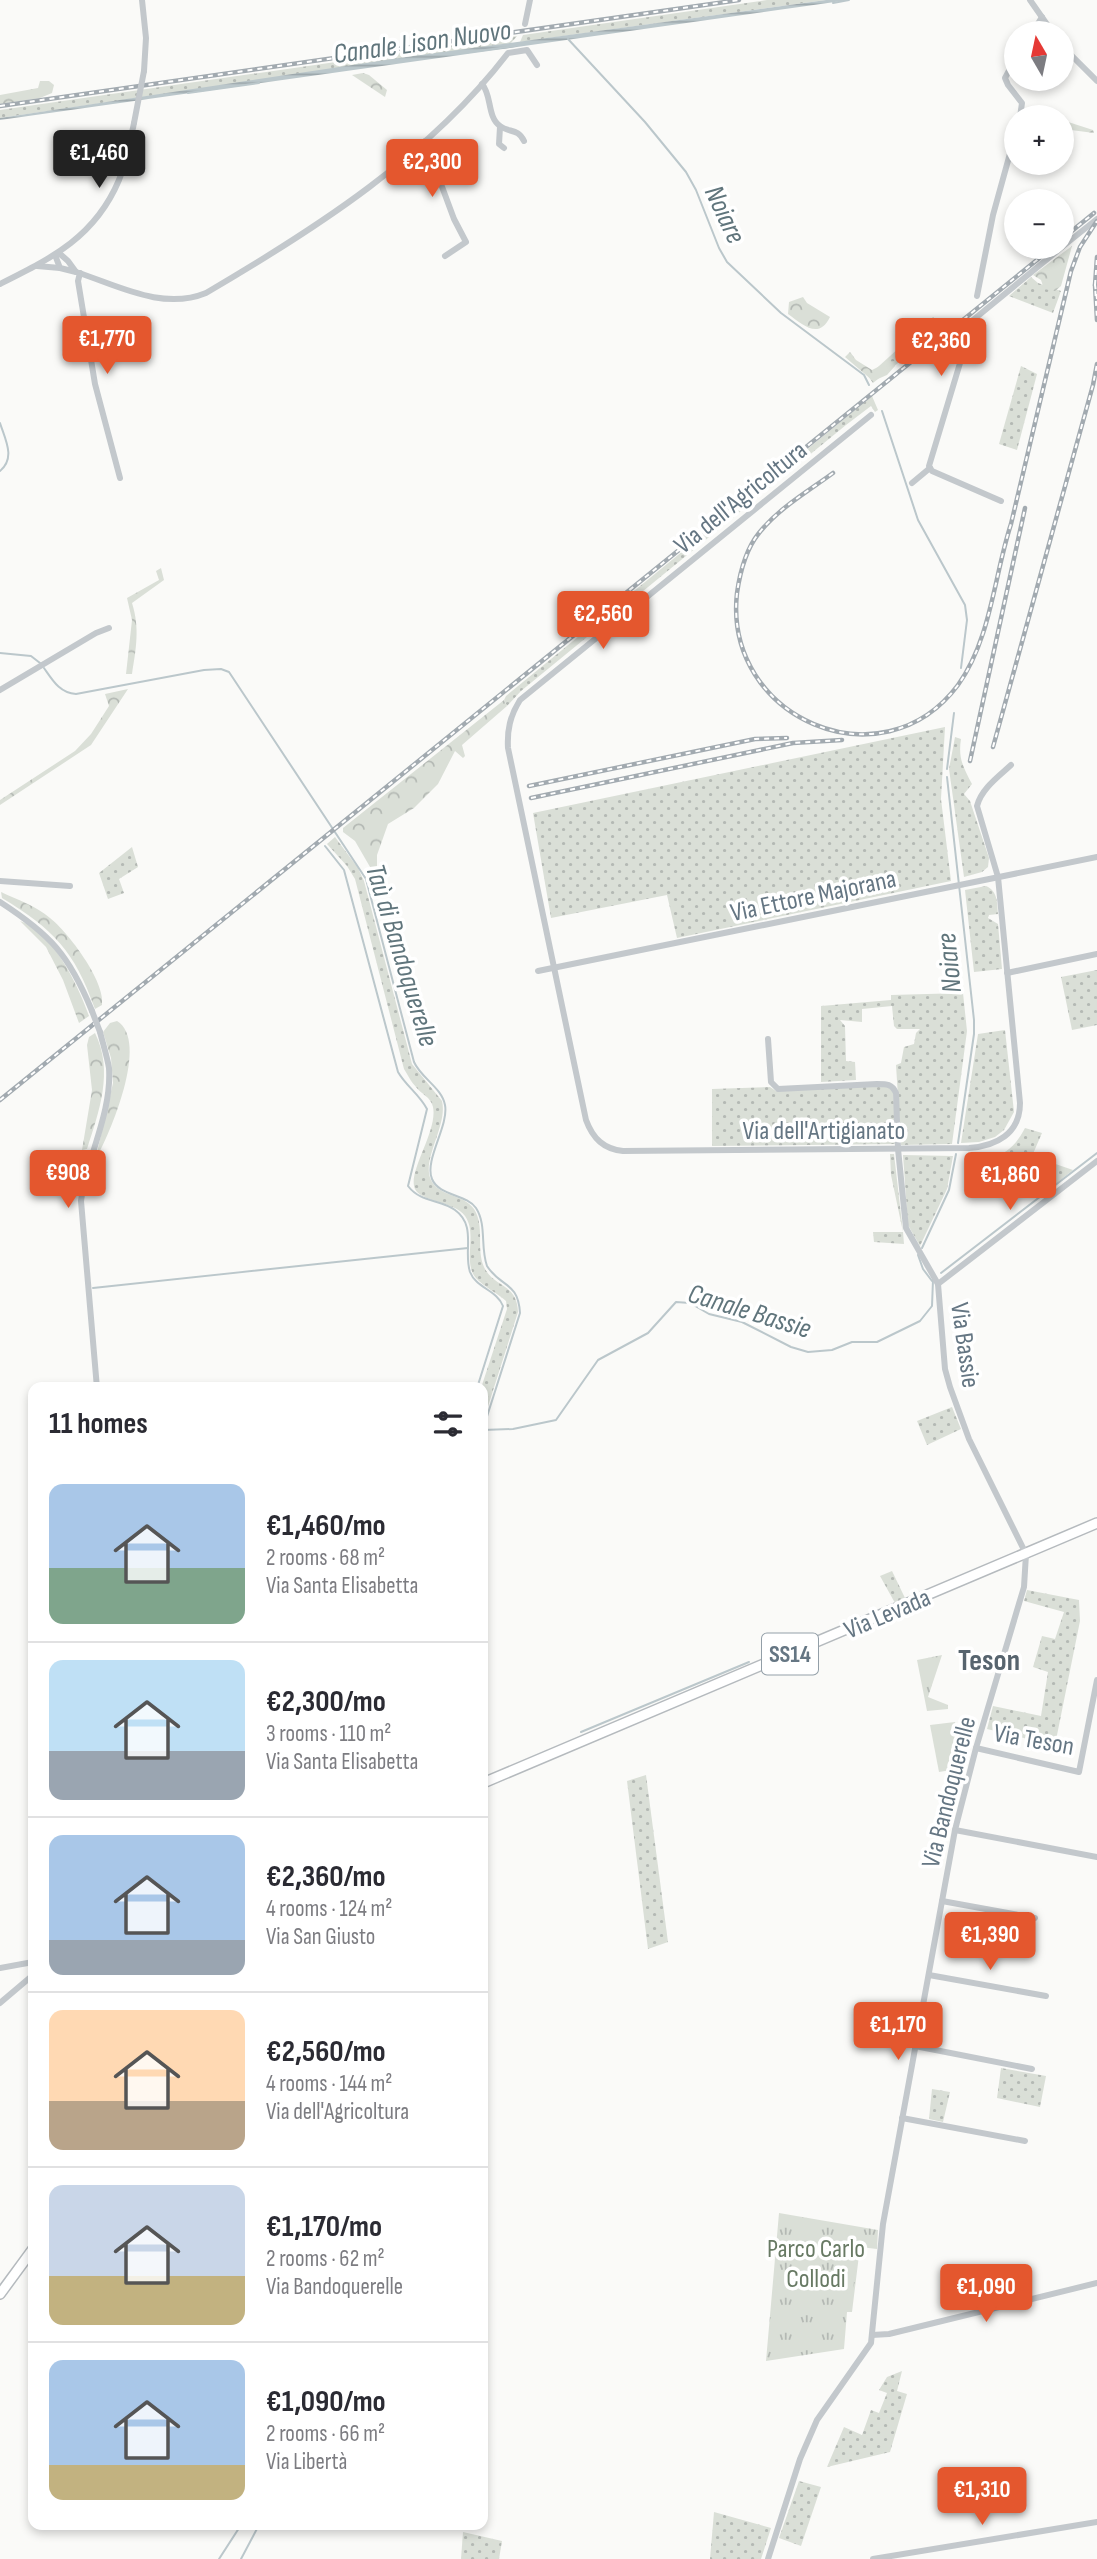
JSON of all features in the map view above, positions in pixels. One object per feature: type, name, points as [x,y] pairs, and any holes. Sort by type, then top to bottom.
[{"type":"main road","name":"Via Levada","points":[[488,1781],[1097,1523]]},
{"type":"main road","points":[[0,2294],[28,2256]]},
{"type":"street","points":[[0,285],[70,245],[92,224],[113,193],[124,167],[144,71],[146,28],[142,0]]},
{"type":"street","points":[[525,24],[530,0]]},
{"type":"street","points":[[1030,0],[1045,21]]},
{"type":"street","points":[[1039,21],[1042,17]]},
{"type":"street","points":[[35,267],[60,268],[166,300],[198,296],[302,234],[384,177],[425,141],[482,83],[508,52],[527,50],[537,65]]},
{"type":"street","points":[[1074,57],[1096,77]]},
{"type":"street","points":[[482,83],[488,90],[493,114],[500,127],[499,144],[505,149]]},
{"type":"street","points":[[500,127],[517,132],[524,141]]},
{"type":"street","points":[[425,141],[454,219],[466,242],[445,257]]},
{"type":"street","points":[[977,296],[1004,175]]},
{"type":"street","points":[[1074,237],[1097,219]]},
{"type":"street","points":[[68,261],[70,245]]},
{"type":"street","points":[[57,254],[68,261],[78,273],[95,384],[120,478]]},
{"type":"street","points":[[57,254],[60,268]]},
{"type":"street","points":[[912,483],[929,468],[973,320],[1047,259]]},
{"type":"street","name":"Via dell'Agricoltura","points":[[555,968],[509,748],[507,734],[512,712],[520,700],[871,415]]},
{"type":"street","points":[[929,468],[950,480],[1001,501]]},
{"type":"street","points":[[0,690],[85,639],[109,628]]},
{"type":"street","name":"Via dell'Artigianato","points":[[555,968],[586,1121],[594,1136],[604,1146],[623,1152],[982,1147],[997,1143],[1009,1133],[1018,1117],[1020,1103],[998,877],[977,806],[979,799],[994,780],[1011,765]]},
{"type":"street","name":"Via Ettore Majorana","points":[[538,971],[1097,857]]},
{"type":"street","points":[[0,881],[70,886]]},
{"type":"street","points":[[0,902],[29,920],[59,948],[79,979],[100,1032],[108,1066],[108,1093],[85,1175],[81,1201],[96,1382]]},
{"type":"street","points":[[1007,973],[1097,954]]},
{"type":"street","points":[[768,1039],[771,1082],[779,1089],[877,1084],[893,1087],[896,1093],[898,1149],[906,1228],[938,1284]]},
{"type":"street","name":"Via Bassie","points":[[1026,1554],[969,1439],[956,1406],[945,1369],[938,1284],[1097,1161]]},
{"type":"street","name":"Via Bandoquerelle","points":[[768,2559],[800,2459],[817,2420],[868,2347],[872,2335],[882,2231],[955,1830],[976,1748],[1024,1587],[1026,1554]]},
{"type":"street","name":"Via Teson","points":[[976,1748],[1079,1772],[1097,1680]]},
{"type":"street","points":[[955,1830],[1097,1857]]},
{"type":"street","points":[[942,1902],[1035,1918]]},
{"type":"street","points":[[0,1968],[28,1963]]},
{"type":"street","points":[[929,1975],[1046,1996]]},
{"type":"street","points":[[0,2003],[28,1979]]},
{"type":"street","points":[[915,2046],[1032,2069]]},
{"type":"street","points":[[902,2118],[1025,2141]]},
{"type":"street","points":[[872,2335],[890,2334],[1097,2283]]},
{"type":"street","points":[[873,2559],[1097,2522]]},
{"type":"green space","points":[[767,0],[826,0],[520,42],[523,35]]},
{"type":"green space","points":[[517,36],[511,43],[0,118],[0,110]]},
{"type":"green space","points":[[363,73],[387,90],[385,97],[352,75]]},
{"type":"green space","points":[[40,81],[49,81],[54,85],[52,93],[40,98],[0,104],[0,95],[38,88]]},
{"type":"green space","points":[[1074,124],[1093,130],[1094,133],[1074,130]]},
{"type":"green space","points":[[1055,259],[1068,259],[1061,286],[1055,291],[1044,289],[1041,280],[1033,275]]},
{"type":"green space","points":[[1031,277],[1038,283],[1061,291],[1053,313],[1009,296]]},
{"type":"green space","points":[[803,297],[807,303],[830,317],[821,328],[810,328],[788,314],[789,302]]},
{"type":"green space","points":[[933,317],[943,327],[873,383],[868,376]]},
{"type":"green space","points":[[850,352],[856,360],[872,370],[888,362],[894,361],[895,366],[887,375],[873,381],[845,357]]},
{"type":"green space","points":[[1021,366],[1037,374],[1017,450],[999,444]]},
{"type":"green space","points":[[872,396],[878,410],[875,412],[871,406],[846,425],[521,691],[507,706],[504,700],[506,696]]},
{"type":"green space","points":[[161,568],[164,580],[132,603],[137,630],[136,647],[132,674],[126,674],[132,620],[127,598],[159,580],[156,571]]},
{"type":"green space","points":[[128,689],[91,745],[0,805],[0,800],[75,751],[91,734],[109,706],[105,694]]},
{"type":"green space","points":[[504,700],[507,706],[462,745],[465,756],[463,758],[455,751],[438,784],[414,808],[388,824],[377,855],[377,879],[355,841],[343,832],[343,828]]},
{"type":"green space","points":[[945,727],[941,799],[951,881],[677,938],[667,895],[551,918],[533,813]]},
{"type":"green space","points":[[955,737],[961,739],[962,762],[972,784],[964,794],[970,801],[989,858],[988,867],[982,872],[964,877],[949,769]]},
{"type":"green space","points":[[335,837],[358,868],[364,881],[412,1064],[442,1101],[441,1121],[429,1163],[431,1180],[440,1190],[470,1204],[474,1209],[479,1223],[484,1267],[493,1279],[514,1296],[517,1303],[518,1312],[488,1406],[488,1382],[483,1382],[507,1309],[506,1301],[479,1281],[472,1271],[469,1223],[465,1216],[453,1207],[424,1197],[415,1189],[415,1172],[431,1128],[433,1107],[404,1069],[355,879],[327,844]]},
{"type":"green space","points":[[132,847],[138,867],[119,879],[124,893],[108,899],[99,873]]},
{"type":"green space","points":[[986,886],[993,891],[997,902],[998,914],[989,915],[988,918],[998,924],[1002,969],[974,972],[965,890]]},
{"type":"green space","points":[[1,892],[39,910],[58,925],[92,971],[102,995],[102,1005],[95,1009],[79,971],[60,943],[36,921],[2,898]]},
{"type":"green space","points":[[20,921],[32,926],[43,936],[63,961],[89,1016],[79,1023],[63,980],[46,947]]},
{"type":"green space","points":[[1097,970],[1097,1025],[1072,1030],[1061,977]]},
{"type":"green space","points":[[963,993],[967,1031],[952,1144],[901,1145],[896,1065],[901,1063],[904,1047],[914,1044],[916,1033],[920,1029],[897,1029],[894,1026],[892,1006],[862,1009],[862,1022],[840,1020],[845,1026],[846,1061],[855,1062],[856,1080],[821,1082],[821,1006],[891,1000],[891,995]]},
{"type":"green space","points":[[117,1021],[126,1032],[130,1048],[128,1067],[117,1110],[95,1161],[113,1083],[111,1058],[103,1032],[110,1023]]},
{"type":"green space","points":[[1005,1030],[1014,1112],[1004,1130],[995,1137],[979,1142],[961,1143],[978,1034]]},
{"type":"green space","points":[[95,1033],[101,1047],[103,1091],[87,1149],[82,1150],[92,1090],[87,1045],[89,1037]]},
{"type":"green space","points":[[886,1085],[893,1092],[897,1144],[712,1146],[712,1089],[770,1087],[776,1091]]},
{"type":"green space","points":[[1025,1128],[1042,1133],[1032,1156],[1073,1170],[1039,1197],[970,1174],[967,1163],[1007,1151]]},
{"type":"green space","points":[[890,1154],[894,1154],[903,1232],[891,1175]]},
{"type":"green space","points":[[903,1155],[953,1156],[947,1189],[920,1246],[908,1225]]},
{"type":"green space","points":[[873,1232],[903,1232],[904,1244],[874,1242]]},
{"type":"green space","points":[[952,1407],[961,1429],[927,1445],[917,1421]]},
{"type":"green space","points":[[892,1571],[905,1598],[895,1603],[880,1576]]},
{"type":"green space","points":[[1027,1590],[1079,1600],[1080,1621],[1056,1740],[1039,1735],[1036,1741],[987,1729],[993,1706],[1041,1716],[1048,1672],[1033,1667],[1042,1636],[1055,1639],[1064,1612],[1024,1601]]},
{"type":"green space","points":[[942,1655],[928,1697],[948,1705],[948,1709],[927,1711],[917,1660]]},
{"type":"green space","points":[[955,1722],[963,1768],[939,1772],[930,1725]]},
{"type":"green space","points":[[646,1775],[668,1942],[648,1949],[627,1781]]},
{"type":"green space","points":[[1001,2068],[1046,2076],[1040,2107],[997,2098]]},
{"type":"green space","points":[[932,2089],[950,2092],[943,2122],[929,2119]]},
{"type":"green space","name":"Parco Carlo Collodi","points":[[779,2213],[878,2230],[877,2249],[860,2247],[852,2312],[847,2312],[844,2349],[766,2361]]},
{"type":"green space","points":[[841,2265],[855,2267],[853,2294],[838,2293]]},
{"type":"green space","points":[[902,2371],[897,2391],[907,2394],[890,2452],[827,2467],[844,2427],[862,2435],[871,2410],[879,2413],[887,2393],[879,2390],[887,2377]]},
{"type":"green space","points":[[799,2481],[821,2487],[801,2546],[779,2538]]},
{"type":"green space","points":[[714,2512],[771,2528],[761,2559],[710,2559]]},
{"type":"green space","points":[[463,2532],[502,2541],[499,2559],[461,2559]]},
{"type":"shaded area","points":[[826,0],[849,0],[0,120],[406,57]]},
{"type":"waterway","name":"Canale Lison Nuovo","points":[[833,3],[849,0]]},
{"type":"waterway","name":"Noiare","points":[[568,39],[645,122],[686,172],[727,262],[781,313],[864,375],[869,385]]},
{"type":"waterway","name":"Canale Lison Nuovo","points":[[462,53],[515,46]]},
{"type":"waterway","name":"Canale Lison Nuovo","points":[[188,93],[259,83]]},
{"type":"waterway","name":"Noiare","points":[[882,411],[918,520],[965,605],[967,620],[961,668]]},
{"type":"waterway","name":"Taù di Bandoquerelle","points":[[0,423],[8,454],[5,466],[0,471]]},
{"type":"waterway","name":"Taù di Bandoquerelle","points":[[0,653],[31,656],[40,663]]},
{"type":"waterway","name":"Taù di Bandoquerelle","points":[[44,668],[61,689],[76,694],[204,670],[221,669],[229,672],[366,879],[414,1062],[440,1093],[445,1105],[444,1123],[431,1162],[432,1179],[440,1189],[472,1203],[476,1208],[481,1222],[487,1266],[512,1290],[519,1303],[520,1313],[488,1413]]},
{"type":"waterway","name":"Noiare","points":[[947,769],[954,713]]},
{"type":"waterway","name":"Noiare","points":[[947,777],[974,1020],[958,1143]]},
{"type":"waterway","points":[[325,846],[344,870],[398,1072],[427,1109],[408,1186],[419,1195],[449,1207],[462,1216],[468,1231],[470,1272],[503,1306],[479,1382]]},
{"type":"waterway","name":"Canale Bassie","points":[[941,1273],[1097,1153]]},
{"type":"waterway","name":"Noiare","points":[[922,1248],[949,1190],[956,1154]]},
{"type":"waterway","points":[[93,1288],[468,1248]]},
{"type":"waterway","name":"Noiare","points":[[918,1255],[923,1269],[932,1281]]},
{"type":"waterway","name":"Canale Bassie","points":[[488,1430],[513,1429],[556,1420],[598,1360],[648,1333],[676,1302],[690,1303],[709,1314],[742,1322],[791,1347],[808,1352],[832,1350],[852,1342],[877,1342],[920,1321],[932,1306],[933,1280]]},
{"type":"waterway","points":[[581,1732],[749,1662]]},
{"type":"waterway","points":[[219,2559],[238,2530]]},
{"type":"waterway","name":"Taù di Bandoquerelle","points":[[241,2559],[256,2530]]},
{"type":"railway","points":[[0,106],[739,0]]},
{"type":"railway","points":[[1074,229],[1094,213]]},
{"type":"railway","points":[[833,473],[775,516],[750,546],[737,593],[739,637],[755,674],[781,704],[814,724],[851,734],[889,731],[926,715],[958,685],[978,648],[1011,524],[1071,271],[1080,247],[1097,221]]},
{"type":"railway","points":[[1095,285],[1097,257]]},
{"type":"railway","points":[[0,1100],[1038,259]]},
{"type":"railway","points":[[1097,299],[1095,285],[1097,320]]},
{"type":"railway","points":[[993,747],[1097,364]]},
{"type":"railway","points":[[970,761],[1025,508]]},
{"type":"railway","points":[[529,786],[755,739],[787,738]]},
{"type":"railway","points":[[531,798],[793,743],[842,740]]},
{"type":"district","name":"Teson","points":[[989,1660]]}]
